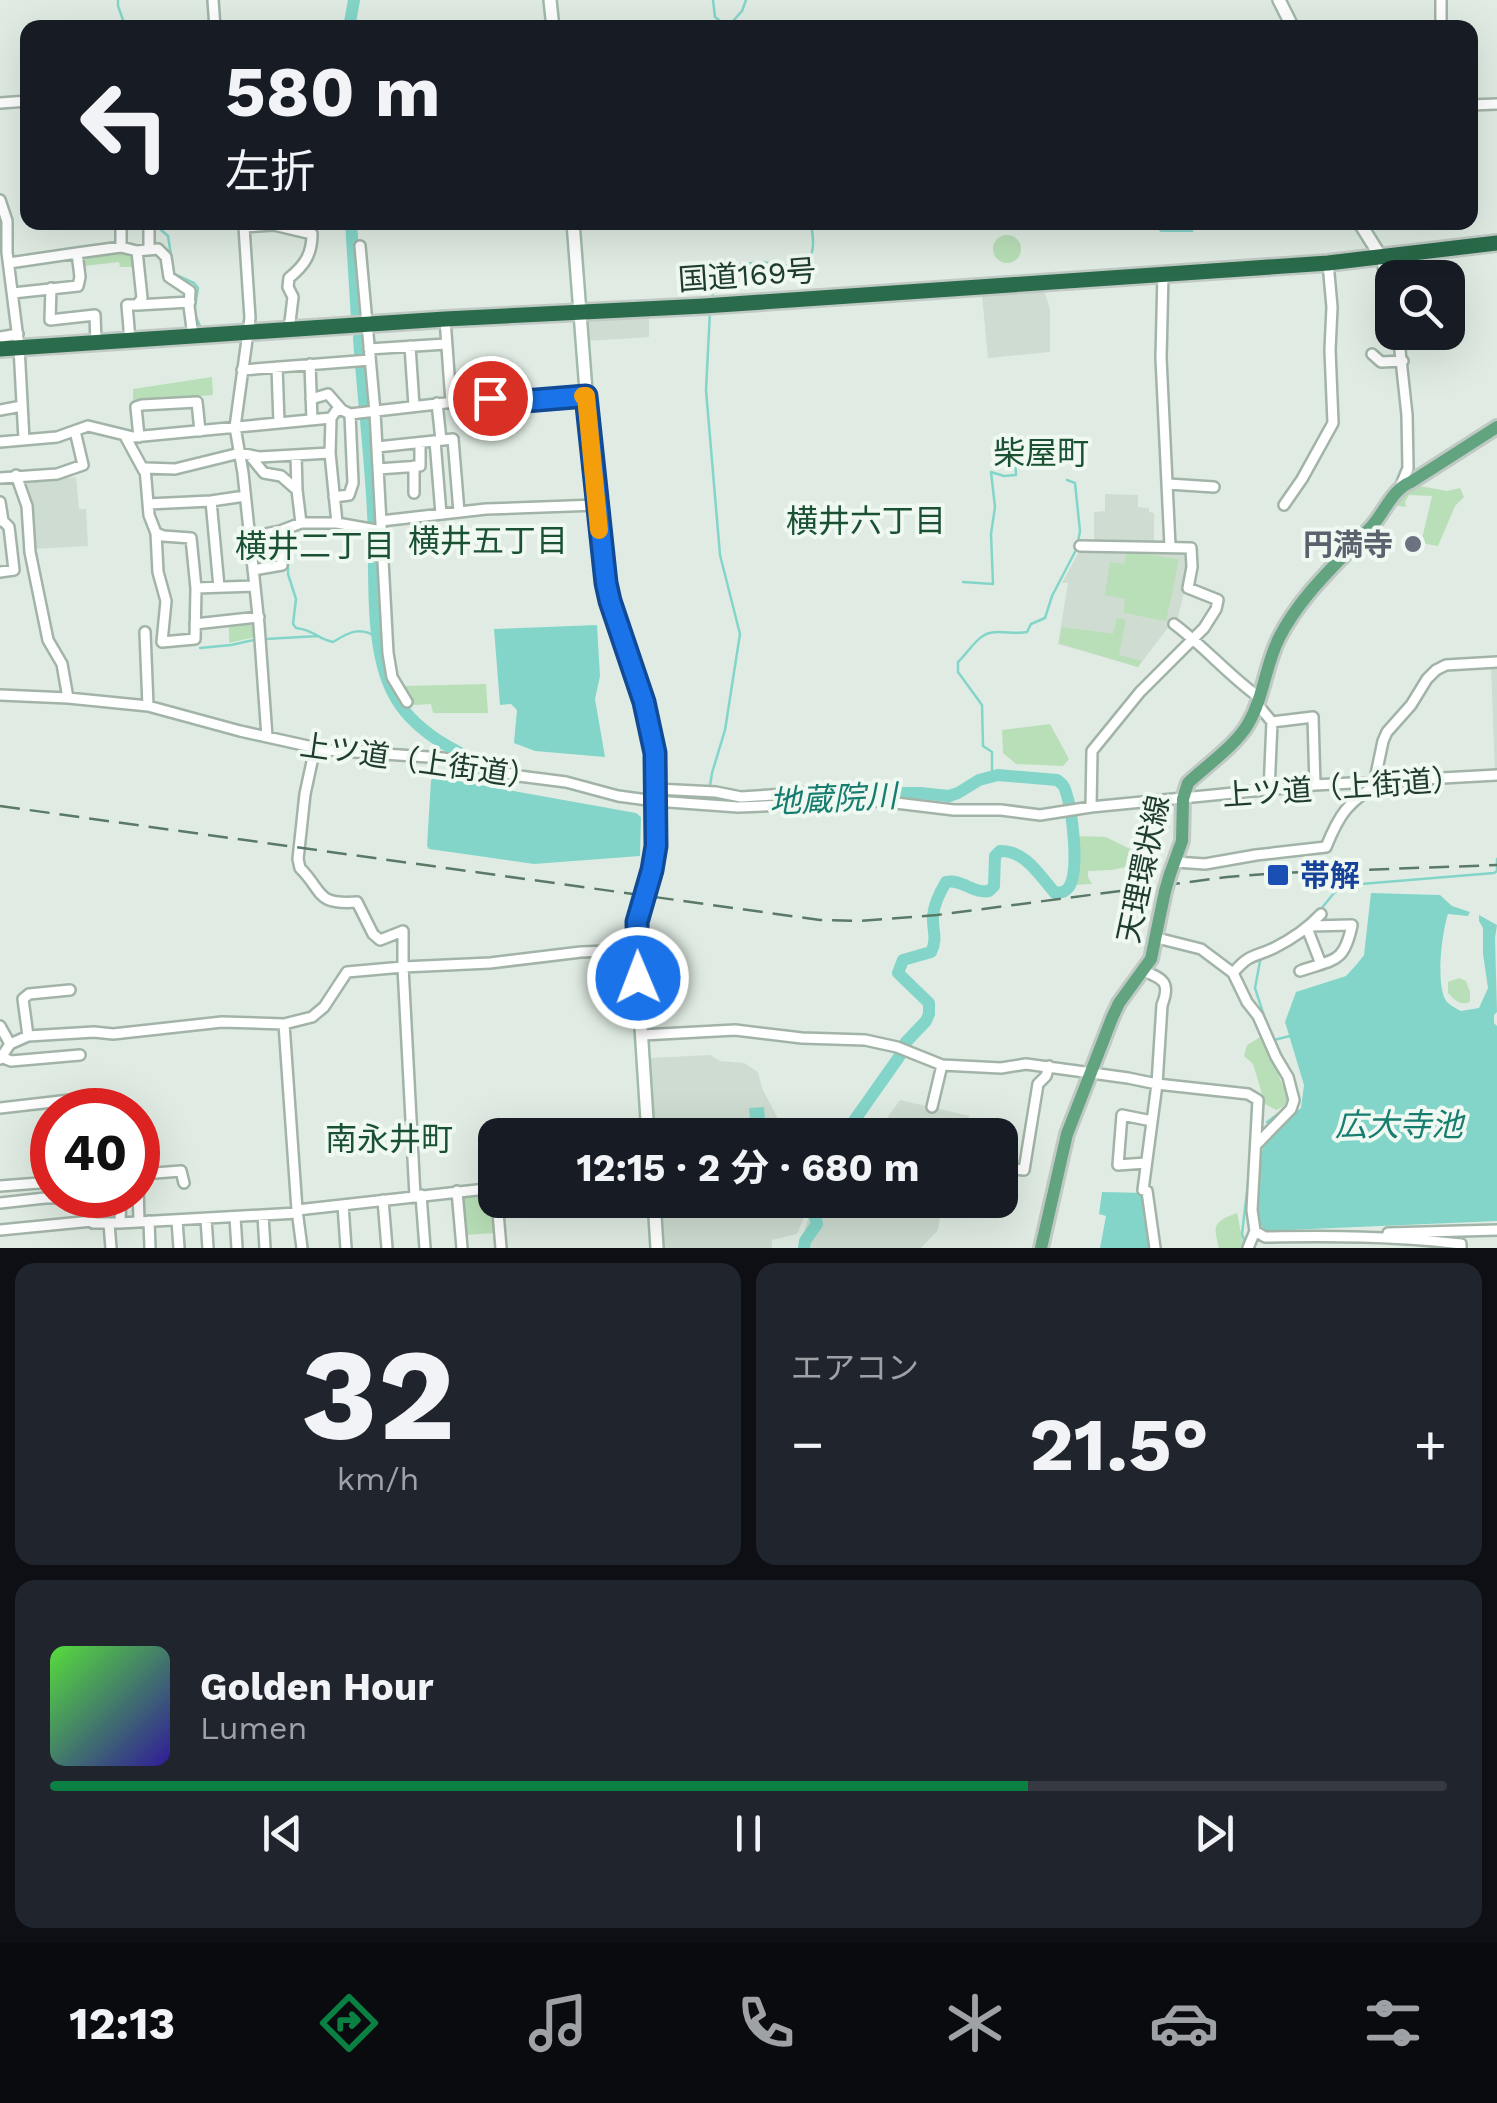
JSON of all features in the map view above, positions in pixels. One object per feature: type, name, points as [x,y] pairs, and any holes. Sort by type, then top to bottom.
[{"type":"highway","name":"国道169号","points":[[0,348],[18,340],[96,342],[1328,263],[1497,243]]},
{"type":"main road","name":"天理環状線","points":[[1040,1248],[1062,1153],[1090,1072],[1120,1003],[1151,959],[1183,830],[1182,799],[1188,784],[1247,728],[1259,702],[1270,659],[1320,578],[1372,526],[1401,485],[1497,427]]},
{"type":"street","points":[[0,200],[7,221],[9,263],[5,278],[13,292],[24,440]]},
{"type":"street","points":[[121,230],[122,247]]},
{"type":"street","points":[[137,305],[142,298],[143,250],[149,230]]},
{"type":"street","points":[[242,230],[250,318],[235,427],[245,455],[245,496],[267,737]]},
{"type":"street","points":[[290,330],[293,297],[288,288],[289,278],[312,249],[312,234],[297,230]]},
{"type":"street","points":[[574,230],[603,562],[610,601],[650,724],[655,753],[656,846],[637,922],[636,950],[647,1118]]},
{"type":"street","points":[[1364,230],[1380,258]]},
{"type":"street","points":[[360,246],[369,412],[378,469],[376,528],[388,653],[392,677],[407,702]]},
{"type":"street","points":[[9,263],[122,247],[158,249],[166,257],[169,277],[190,290],[193,336]]},
{"type":"street","points":[[13,292],[78,286],[77,253]]},
{"type":"street","points":[[1284,505],[1333,422],[1328,263]]},
{"type":"street","points":[[1163,274],[1161,358],[1170,546]]},
{"type":"street","points":[[51,288],[50,320],[95,315],[96,342]]},
{"type":"street","points":[[130,340],[127,305],[190,302]]},
{"type":"street","points":[[445,319],[450,402]]},
{"type":"street","points":[[0,337],[18,340]]},
{"type":"street","points":[[242,370],[446,344]]},
{"type":"street","points":[[410,346],[414,406]]},
{"type":"street","points":[[1401,350],[1408,414],[1408,468],[1401,485]]},
{"type":"street","points":[[1372,354],[1381,362],[1403,361]]},
{"type":"street","points":[[310,364],[312,420]]},
{"type":"street","points":[[277,367],[279,423]]},
{"type":"street","points":[[311,400],[328,394],[346,412],[354,483],[349,495],[334,496]]},
{"type":"street","points":[[336,523],[330,454],[331,418],[336,411],[369,412],[490,398],[500,403],[586,396]]},
{"type":"street","points":[[138,437],[136,406],[142,405],[198,402],[200,430]]},
{"type":"street","points":[[437,403],[441,514]]},
{"type":"street","points":[[0,410],[22,406]]},
{"type":"street","points":[[0,442],[57,438],[88,426],[138,437],[331,418]]},
{"type":"street","points":[[0,478],[56,474],[83,464],[75,431]]},
{"type":"street","points":[[125,435],[146,473]]},
{"type":"street","points":[[376,448],[453,439],[460,512]]},
{"type":"street","points":[[378,469],[420,466],[420,442]]},
{"type":"street","points":[[156,533],[191,538],[196,639],[162,642],[166,601],[158,572],[156,533],[149,515],[145,468],[175,469],[245,455],[330,454]]},
{"type":"street","points":[[245,455],[264,473],[281,476],[298,490]]},
{"type":"street","points":[[296,455],[301,523]]},
{"type":"street","points":[[414,466],[414,492]]},
{"type":"street","points":[[16,476],[27,506],[30,552],[48,640],[62,664],[68,698]]},
{"type":"street","points":[[1168,484],[1214,488]]},
{"type":"street","points":[[148,504],[245,496]]},
{"type":"street","points":[[210,501],[220,587]]},
{"type":"street","points":[[0,502],[1,521],[9,528],[14,570],[0,572]]},
{"type":"street","points":[[250,537],[301,523],[376,528],[486,508],[597,505]]},
{"type":"street","points":[[253,570],[282,566],[280,531]]},
{"type":"street","points":[[1080,546],[1191,548],[1188,588],[1218,600],[1212,616],[1194,640],[1140,692],[1092,751],[1092,807]]},
{"type":"street","points":[[196,588],[255,586]]},
{"type":"street","points":[[196,624],[258,617]]},
{"type":"street","points":[[1174,624],[1259,702],[1272,722],[1269,791]]},
{"type":"street","points":[[145,632],[148,706]]},
{"type":"street","points":[[1173,868],[1326,847],[1340,816],[1377,783],[1379,754],[1387,732],[1412,705],[1427,679],[1446,665],[1497,662]]},
{"type":"street","name":"上ツ道（上街道）","points":[[0,695],[148,706],[315,748],[443,758],[618,796],[655,795],[756,808],[832,799],[1040,815],[1315,785],[1492,776]]},
{"type":"street","points":[[1272,722],[1313,716],[1315,785]]},
{"type":"street","points":[[315,748],[305,794],[300,868],[329,901],[357,902],[380,940],[403,932],[418,1196],[425,1248]]},
{"type":"street","points":[[655,795],[712,792],[740,797],[832,791],[832,799]]},
{"type":"street","points":[[1233,973],[1246,958],[1308,927],[1321,914]]},
{"type":"street","points":[[1300,972],[1341,956],[1348,948],[1352,926],[1308,927]]},
{"type":"street","points":[[1308,927],[1321,964]]},
{"type":"street","points":[[1157,938],[1202,949],[1233,973],[1258,1016],[1288,1078],[1294,1100],[1292,1109],[1257,1144]]},
{"type":"street","points":[[80,1056],[11,1061],[0,1058],[10,1044],[28,1036],[113,1034],[222,1022],[284,1024],[312,1017],[324,1007],[347,972],[636,950]]},
{"type":"street","points":[[1144,972],[1166,984],[1158,1084],[1143,1190],[1154,1248]]},
{"type":"street","points":[[28,1036],[23,999],[29,994],[70,990]]},
{"type":"street","points":[[284,1024],[302,1248]]},
{"type":"street","points":[[0,1026],[10,1044]]},
{"type":"street","points":[[642,1035],[735,1030],[875,1041],[942,1064],[1049,1066],[1248,1094],[1258,1100],[1252,1210],[1255,1231],[1248,1248]]},
{"type":"street","points":[[932,1107],[942,1064]]},
{"type":"street","points":[[1018,1170],[1024,1170],[1038,1084],[1049,1066]]},
{"type":"street","points":[[0,1108],[30,1105]]},
{"type":"street","points":[[1146,1163],[1118,1165],[1122,1116],[1152,1121]]},
{"type":"street","points":[[150,1248],[138,1185],[142,1174],[181,1171],[184,1183]]},
{"type":"street","points":[[0,1186],[30,1184]]},
{"type":"street","points":[[0,1230],[92,1220],[93,1224],[109,1224],[263,1215],[478,1189]]},
{"type":"street","points":[[457,1191],[462,1248]]},
{"type":"street","points":[[0,1203],[30,1200]]},
{"type":"street","points":[[383,1200],[386,1248]]},
{"type":"street","points":[[343,1205],[346,1248]]},
{"type":"street","points":[[263,1215],[265,1248]]},
{"type":"street","points":[[235,1217],[237,1248]]},
{"type":"street","points":[[120,1218],[120,1223]]},
{"type":"street","points":[[498,1218],[501,1248]]},
{"type":"street","points":[[655,1218],[657,1248]]},
{"type":"street","points":[[206,1219],[208,1248]]},
{"type":"street","points":[[177,1220],[179,1248]]},
{"type":"street","points":[[109,1224],[111,1248]]},
{"type":"street","points":[[1255,1231],[1265,1237],[1497,1230]]},
{"type":"street","points":[[1350,1235],[1432,1240],[1461,1244],[1462,1248]]},
{"type":"shaded area","points":[[1044,290],[1050,309],[1050,352],[988,358],[982,295]]},
{"type":"shaded area","points":[[649,312],[649,337],[586,341],[585,316]]},
{"type":"shaded area","points":[[76,477],[79,509],[86,509],[88,546],[32,549],[22,482]]},
{"type":"shaded area","points":[[1105,494],[1138,495],[1138,507],[1154,513],[1154,543],[1094,541],[1094,512],[1105,511]]},
{"type":"shaded area","points":[[1081,548],[1188,550],[1190,566],[1177,622],[1173,621],[1138,667],[1058,644],[1068,583],[1062,583]]},
{"type":"shaded area","points":[[1497,664],[1497,774],[1495,774],[1491,665]]},
{"type":"shaded area","points":[[710,1055],[720,1061],[744,1063],[758,1072],[777,1118],[653,1118],[649,1058]]},
{"type":"shaded area","points":[[900,1100],[970,1116],[968,1118],[887,1118]]},
{"type":"shaded area","points":[[660,1218],[804,1218],[797,1234],[772,1240],[772,1248],[663,1248]]},
{"type":"shaded area","points":[[808,1218],[940,1218],[938,1230],[921,1248],[800,1248]]},
{"type":"green space","points":[[1007,235],[1017,239],[1021,249],[1017,259],[1007,263],[997,259],[993,249],[997,239]]},
{"type":"green space","points":[[83,254],[133,254],[135,267],[120,267],[119,262],[84,266]]},
{"type":"green space","points":[[212,377],[213,395],[133,402],[133,389]]},
{"type":"green space","points":[[1414,485],[1447,491],[1460,488],[1464,497],[1455,506],[1438,546],[1421,543],[1432,496],[1409,495],[1406,507],[1391,505],[1401,490]]},
{"type":"green space","points":[[1127,552],[1179,559],[1166,621],[1124,613],[1125,599],[1105,595],[1110,562],[1124,564]]},
{"type":"green space","points":[[1117,618],[1126,620],[1119,655],[1142,661],[1138,667],[1059,643],[1062,627],[1113,634]]},
{"type":"green space","points":[[250,620],[255,637],[229,643],[229,623]]},
{"type":"green space","points":[[486,684],[488,713],[433,713],[431,704],[414,705],[403,686]]},
{"type":"green space","points":[[1050,724],[1069,759],[1063,766],[1016,764],[1003,753],[1002,730]]},
{"type":"green space","points":[[1077,836],[1106,837],[1130,849],[1130,866],[1088,871],[1092,884],[1074,885],[1078,870]]},
{"type":"green space","points":[[1459,978],[1466,981],[1470,1002],[1460,1003],[1448,993],[1448,982]]},
{"type":"green space","points":[[1262,1036],[1288,1098],[1276,1110],[1265,1104],[1253,1064],[1244,1056],[1247,1045]]},
{"type":"green space","points":[[478,1193],[478,1218],[495,1218],[496,1233],[464,1235],[463,1194]]},
{"type":"green space","points":[[1237,1213],[1244,1248],[1219,1248],[1217,1225]]},
{"type":"water","points":[[1158,230],[1193,230],[1193,232]]},
{"type":"water","points":[[597,625],[600,676],[595,699],[605,757],[535,751],[514,743],[517,710],[511,704],[500,705],[494,629]]},
{"type":"water","points":[[436,777],[636,813],[641,817],[640,856],[534,864],[429,849],[431,780]]},
{"type":"water","name":"広大寺池","points":[[1371,893],[1440,895],[1452,906],[1470,912],[1468,916],[1448,914],[1442,946],[1443,995],[1461,1011],[1479,1008],[1488,988],[1479,915],[1497,925],[1497,1221],[1267,1231],[1259,1218],[1263,1149],[1277,1128],[1301,1108],[1304,1085],[1285,1022],[1296,992],[1346,976],[1364,955]]},
{"type":"water","points":[[764,1107],[765,1118],[750,1118],[749,1108]]},
{"type":"water","points":[[1102,1192],[1145,1193],[1151,1248],[1100,1248],[1106,1216],[1099,1214]]},
{"type":"waterway","points":[[118,0],[123,20]]},
{"type":"waterway","name":"地蔵院川","points":[[350,20],[354,0]]},
{"type":"waterway","points":[[713,0],[719,20]]},
{"type":"waterway","points":[[734,20],[746,0]]},
{"type":"waterway","points":[[161,230],[168,236],[174,274],[198,288],[194,313],[201,328]]},
{"type":"waterway","name":"地蔵院川","points":[[351,230],[357,319]]},
{"type":"waterway","points":[[712,298],[708,268],[763,262],[783,266],[806,264],[813,250],[812,230]]},
{"type":"waterway","points":[[710,311],[706,390],[720,555],[740,634],[725,730],[710,786]]},
{"type":"waterway","name":"地蔵院川","points":[[359,338],[372,490],[376,629],[385,674],[411,719],[450,748],[494,768]]},
{"type":"waterway","points":[[963,582],[993,584],[991,534],[995,507],[991,472],[1016,475],[1014,439],[1058,438]]},
{"type":"waterway","points":[[1067,480],[1075,483],[1078,542]]},
{"type":"waterway","points":[[297,536],[288,546],[296,628],[333,642],[355,632],[377,637]]},
{"type":"waterway","points":[[992,776],[992,752],[983,746],[982,705],[958,672],[958,662],[987,634],[1027,632],[1031,624],[1045,618],[1076,550]]},
{"type":"waterway","points":[[266,639],[318,636]]},
{"type":"waterway","points":[[200,648],[258,639]]},
{"type":"waterway","name":"地蔵院川","points":[[785,801],[878,793],[949,796],[998,775],[1057,780],[1064,788],[1071,812],[1074,868],[1064,891],[1055,893],[1024,859],[1000,851],[995,856],[994,886],[989,891],[946,882],[934,912],[931,952],[903,960],[898,973],[929,1003],[929,1014],[856,1118]]},
{"type":"waterway","name":"地蔵院川","points":[[646,797],[736,803]]},
{"type":"waterway","points":[[1321,909],[1334,893],[1349,885],[1494,873],[1497,859]]},
{"type":"waterway","points":[[1302,926],[1315,914]]},
{"type":"waterway","points":[[1261,956],[1255,988],[1267,1025]]},
{"type":"waterway","points":[[1274,1040],[1290,1036]]},
{"type":"waterway","points":[[1267,1122],[1287,1105]]},
{"type":"waterway","points":[[1245,1242],[1242,1234],[1250,1166]]},
{"type":"waterway","name":"地蔵院川","points":[[804,1248],[817,1224],[815,1218]]},
{"type":"railway","points":[[0,806],[820,920],[937,915],[1227,877],[1497,865]]},
{"type":"slow traffic","points":[[583,396],[599,530]]},
{"type":"place","name":"円満寺","points":[[1413,544]]},
{"type":"place","name":"帯解","points":[[1278,875]]},
{"type":"district","name":"柴屋町","points":[[1041,453]]},
{"type":"district","name":"横井六丁目","points":[[866,521]]},
{"type":"district","name":"横井五丁目","points":[[488,541]]},
{"type":"district","name":"横井二丁目","points":[[315,546]]},
{"type":"district","name":"南永井町","points":[[389,1139]]},
{"type":"route","points":[[490,398],[500,403],[586,396],[606,583],[644,702],[655,753],[656,846],[637,922],[638,978]]}]
